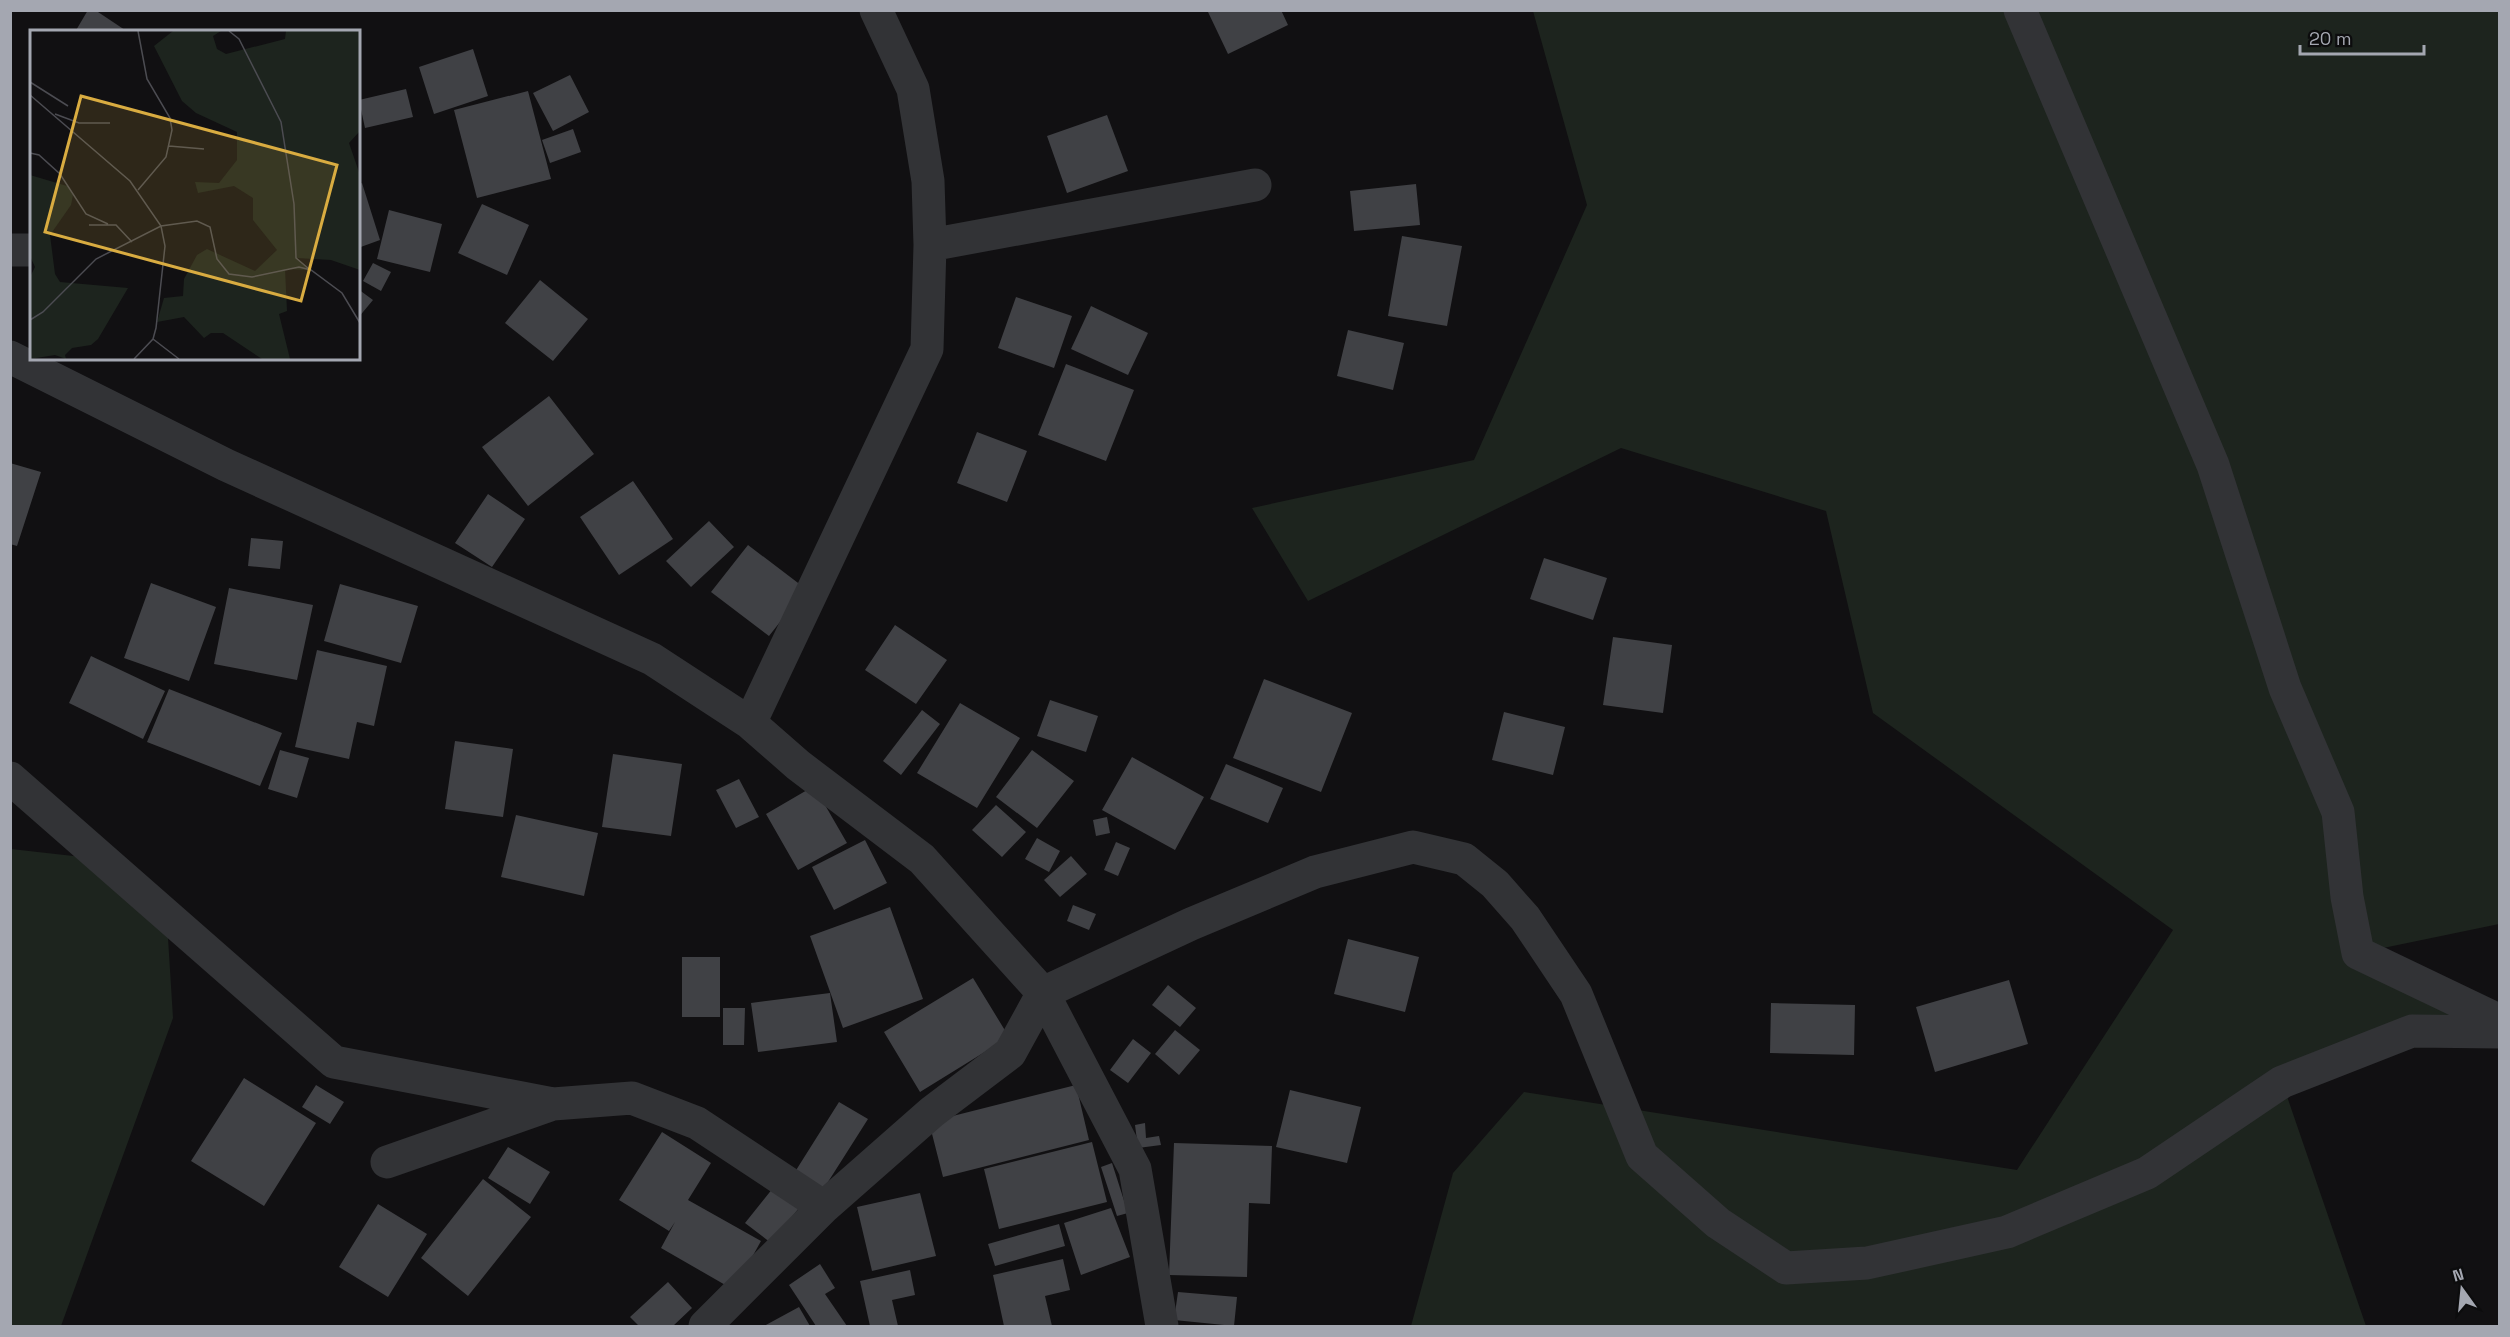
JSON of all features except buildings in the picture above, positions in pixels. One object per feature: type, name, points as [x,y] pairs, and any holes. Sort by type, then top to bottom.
[{"type":"street","points":[[750,723],[927,350],[930,245],[928,181],[913,89],[876,10]]},
{"type":"street","points":[[2020,10],[2213,465],[2285,688],[2338,812],[2347,897],[2358,953],[2499,1021]]},
{"type":"street","points":[[930,245],[1254,185]]},
{"type":"street","points":[[10,250],[30,250]]},
{"type":"street","points":[[10,357],[226,465],[652,659],[750,723],[798,765],[922,859],[1043,993],[1135,1169],[1162,1326]]},
{"type":"street","points":[[10,778],[334,1062],[553,1104]]},
{"type":"street","points":[[705,1326],[824,1207],[932,1112],[1010,1053],[1043,993],[1191,924],[1315,872],[1413,847],[1464,859],[1495,884],[1525,918],[1576,994],[1642,1156],[1718,1223],[1785,1268],[1867,1263],[2007,1232],[2147,1173],[2282,1082],[2350,1054],[2412,1031],[2499,1032]]},
{"type":"street","points":[[387,1162],[553,1104],[632,1098],[696,1123],[824,1207]]},
{"type":"shaded area","points":[[1533,11],[2499,11],[2499,924],[2359,953],[2499,1021],[2412,1031],[2282,1082],[2366,1326],[1411,1326],[1453,1173],[1524,1092],[2017,1170],[2173,930],[1873,713],[1826,511],[1621,448],[1308,601],[1252,508],[1474,460],[1587,205]]},
{"type":"shaded area","points":[[11,849],[91,858],[167,922],[173,1018],[61,1326],[11,1326]]}]
